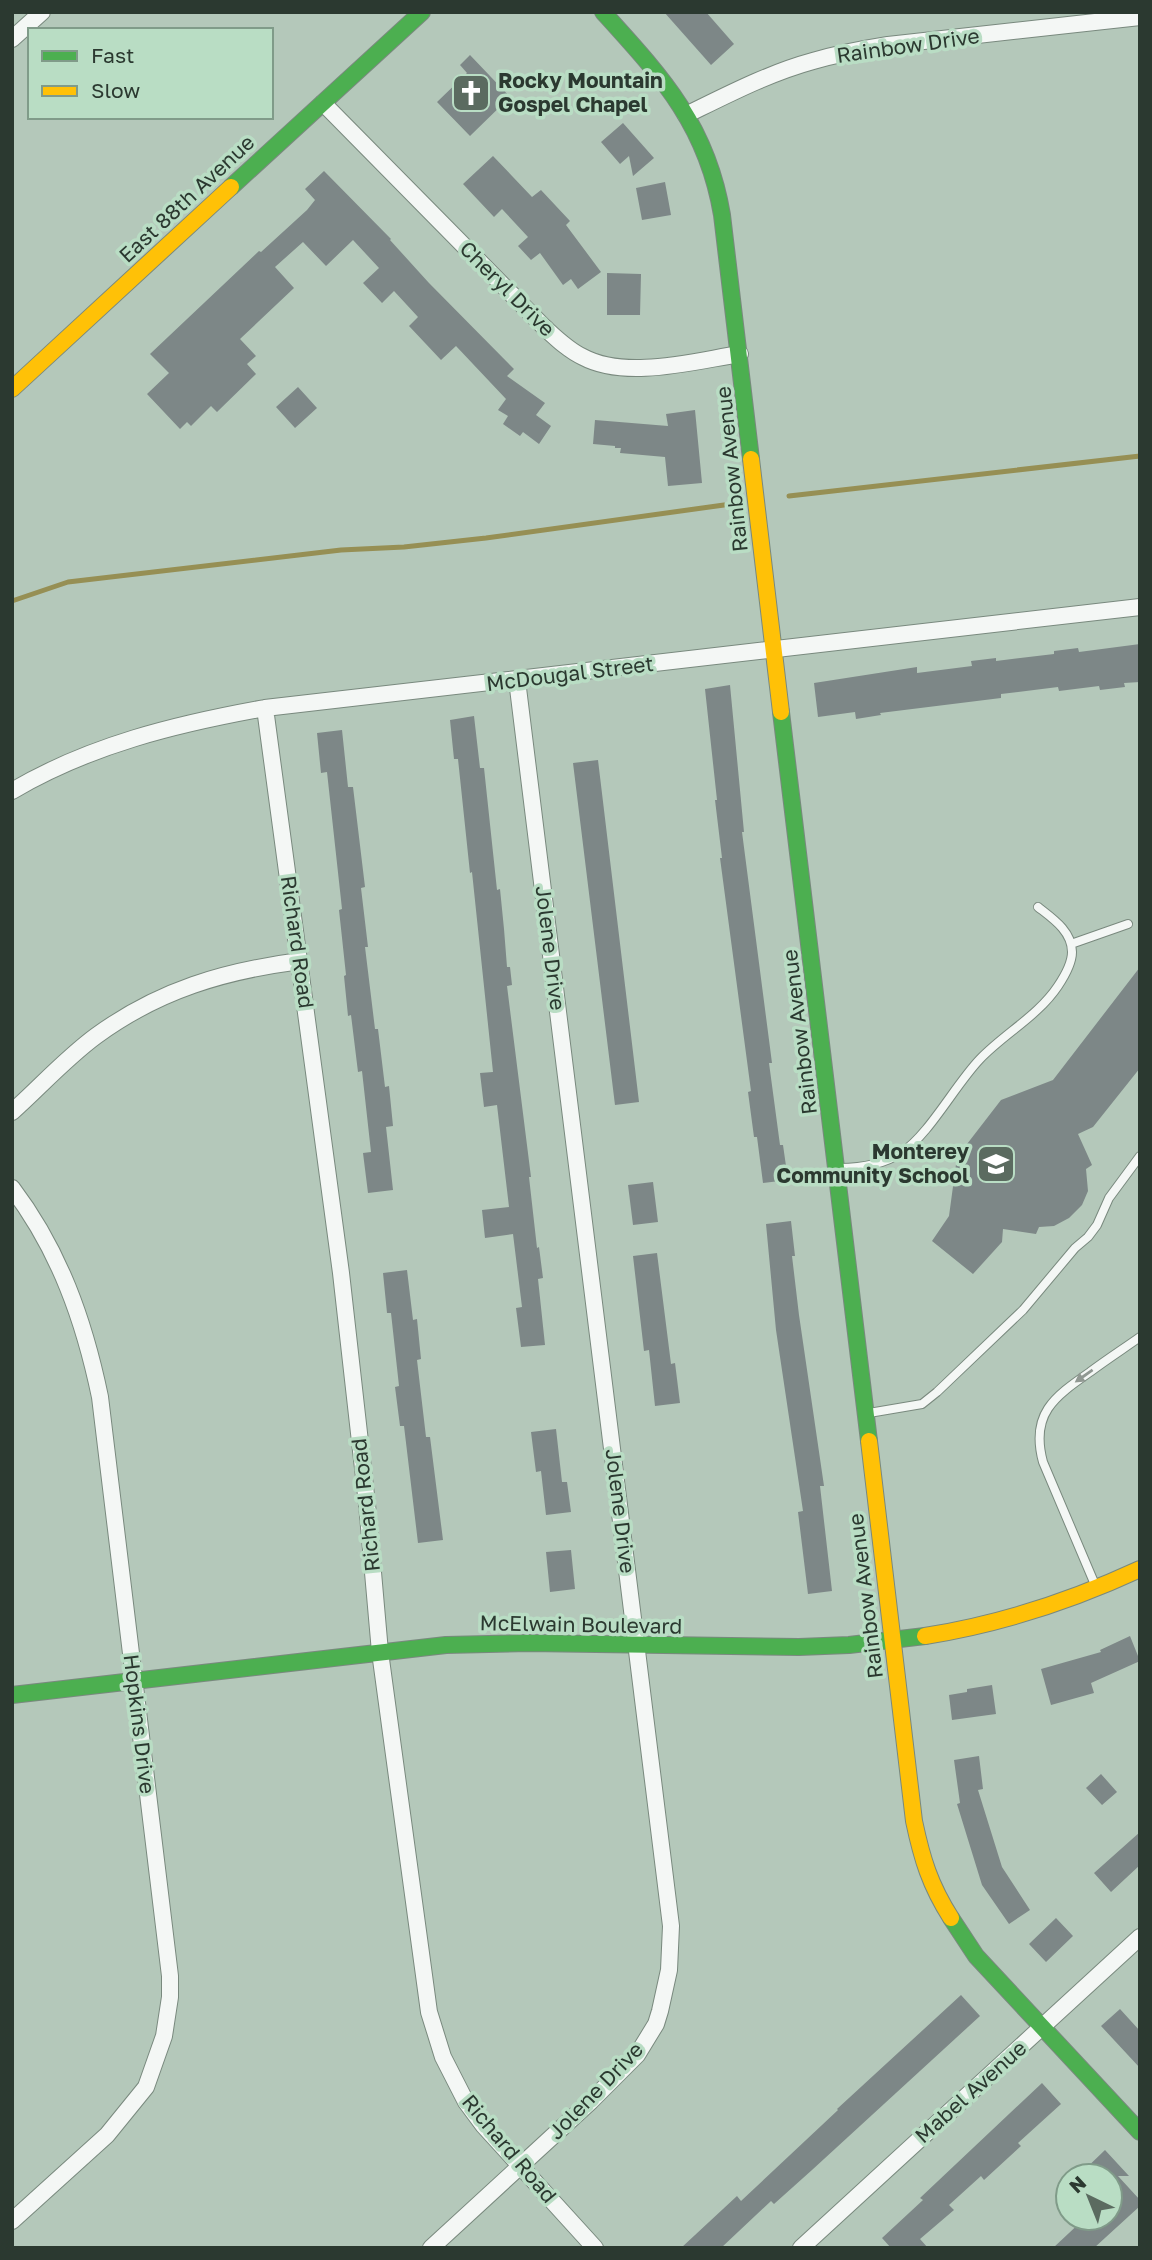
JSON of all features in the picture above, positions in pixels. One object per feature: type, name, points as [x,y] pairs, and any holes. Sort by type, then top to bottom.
[{"type":"street","points":[[12,39],[42,12]]},
{"type":"street","name":"East 88th Avenue","points":[[12,389],[422,12]]},
{"type":"street","name":"Rainbow Avenue","points":[[603,12],[662,78],[701,140],[715,178],[722,215],[914,1821],[923,1863],[940,1901],[969,1946],[1140,2132]]},
{"type":"street","name":"Rainbow Drive","points":[[686,115],[775,74],[849,52],[888,45],[1140,17]]},
{"type":"street","name":"Cheryl Drive","points":[[323,103],[544,327],[583,358],[611,366],[636,368],[740,355]]},
{"type":"street","name":"McDougal Street","points":[[12,791],[91,753],[128,739],[196,720],[265,708],[1140,607]]},
{"type":"street","name":"Jolene Drive","points":[[430,2248],[591,2101],[637,2054],[656,2024],[669,1970],[671,1926],[517,680]]},
{"type":"street","name":"Richard Road","points":[[265,708],[341,1273],[367,1504],[380,1652],[429,2012],[433,2030],[453,2079],[466,2102],[483,2125],[594,2248]]},
{"type":"street","points":[[12,1112],[81,1048],[140,1009],[172,992],[209,978],[252,967],[300,961]]},
{"type":"street","name":"Hopkins Drive","points":[[12,1188],[51,1245],[77,1310],[100,1397],[170,1976],[164,2036],[146,2087],[107,2135],[12,2221]]},
{"type":"street","name":"McElwain Boulevard","points":[[12,1695],[380,1652],[495,1643],[822,1647],[893,1642],[984,1623],[1096,1589],[1140,1569]]},
{"type":"street","name":"Mabel Avenue","points":[[801,2248],[1140,1937]]},
{"type":"lane","points":[[837,1168],[874,1165],[903,1152],[980,1059],[1023,1024],[1058,987],[1073,953],[1071,944],[1063,929],[1038,907]]},
{"type":"lane","points":[[1071,944],[1128,924]]},
{"type":"lane","points":[[866,1414],[922,1404],[937,1392],[1023,1310],[1075,1248],[1088,1237],[1097,1225],[1109,1198],[1140,1156]]},
{"type":"lane","points":[[1096,1589],[1043,1462],[1039,1447],[1040,1423],[1046,1410],[1064,1390],[1140,1337]]},
{"type":"building","points":[[664,12],[706,12],[734,44],[711,65]]},
{"type":"building","points":[[470,55],[510,97],[470,136],[437,102],[467,73],[460,65]]},
{"type":"building","points":[[623,123],[654,158],[633,176],[629,156],[620,164],[601,142]]},
{"type":"building","points":[[493,156],[532,197],[541,190],[570,221],[566,225],[601,272],[578,289],[571,279],[563,285],[540,253],[531,260],[518,246],[528,237],[502,209],[494,217],[463,184]]},
{"type":"building","points":[[324,171],[514,369],[507,376],[545,403],[536,415],[551,426],[539,444],[523,432],[520,436],[503,424],[508,416],[498,410],[506,399],[456,346],[441,360],[409,326],[418,317],[394,291],[382,303],[363,283],[379,268],[353,240],[326,266],[303,242],[275,267],[294,288],[240,339],[256,356],[247,364],[256,374],[217,412],[211,406],[191,426],[187,422],[180,429],[147,394],[169,373],[150,354],[259,251],[307,210],[315,200],[305,189]]},
{"type":"building","points":[[665,182],[671,215],[642,220],[636,188]]},
{"type":"building","points":[[607,273],[641,274],[640,315],[607,315]]},
{"type":"building","points":[[298,387],[317,408],[295,428],[276,407]]},
{"type":"building","points":[[695,410],[702,483],[668,486],[665,457],[620,453],[621,448],[615,446],[593,444],[595,420],[668,426],[666,414]]},
{"type":"building","points":[[1140,644],[1140,682],[1124,683],[1125,687],[1100,690],[1099,686],[1059,691],[1058,687],[1001,694],[1001,698],[880,713],[881,715],[856,719],[855,712],[818,717],[814,683],[917,667],[917,673],[972,666],[971,661],[996,658],[996,661],[1054,654],[1054,651],[1078,648],[1079,652]]},
{"type":"building","points":[[730,685],[742,832],[772,1063],[769,1063],[780,1145],[783,1145],[788,1180],[763,1183],[748,1092],[751,1091],[720,858],[717,800],[705,689]]},
{"type":"building","points":[[474,716],[480,768],[484,768],[497,890],[500,889],[507,967],[510,967],[512,985],[507,986],[531,1177],[537,1248],[539,1247],[543,1278],[538,1279],[545,1345],[521,1347],[516,1308],[522,1307],[513,1234],[485,1238],[482,1210],[509,1207],[497,1105],[484,1107],[480,1073],[493,1072],[472,872],[470,873],[458,759],[454,759],[450,720]]},
{"type":"building","points":[[342,730],[348,787],[353,787],[365,887],[361,888],[368,947],[365,947],[375,1029],[378,1029],[385,1087],[389,1086],[393,1126],[386,1127],[393,1190],[368,1193],[363,1153],[371,1152],[362,1071],[358,1072],[351,1015],[348,1016],[339,910],[342,909],[327,772],[321,773],[317,733]]},
{"type":"building","points":[[598,760],[639,1102],[615,1105],[573,763]]},
{"type":"building","points":[[1140,967],[1140,1068],[1093,1127],[1078,1134],[1092,1165],[1086,1169],[1088,1191],[1082,1205],[1069,1218],[1054,1226],[1039,1227],[1036,1234],[1003,1229],[1002,1242],[973,1274],[932,1241],[949,1216],[957,1157],[1001,1100],[1053,1080]]},
{"type":"building","points":[[653,1182],[658,1222],[633,1225],[628,1185]]},
{"type":"building","points":[[791,1221],[799,1315],[824,1486],[820,1486],[832,1591],[808,1594],[798,1512],[803,1511],[776,1330],[766,1224]]},
{"type":"building","points":[[657,1253],[671,1364],[675,1363],[680,1403],[655,1406],[649,1350],[644,1351],[633,1256]]},
{"type":"building","points":[[407,1270],[413,1320],[417,1319],[421,1359],[417,1360],[426,1437],[430,1437],[443,1540],[418,1543],[404,1426],[400,1426],[395,1387],[399,1386],[391,1313],[387,1313],[383,1273]]},
{"type":"building","points":[[556,1429],[562,1482],[567,1482],[571,1512],[546,1515],[541,1471],[536,1472],[531,1432]]},
{"type":"building","points":[[571,1550],[575,1589],[550,1592],[546,1552]]},
{"type":"building","points":[[1130,1636],[1140,1661],[1091,1683],[1094,1693],[1051,1705],[1041,1669],[1101,1652],[1100,1650]]},
{"type":"building","points":[[992,1685],[996,1714],[952,1720],[949,1695]]},
{"type":"building","points":[[979,1756],[983,1789],[978,1790],[1002,1867],[1030,1910],[1009,1924],[982,1885],[957,1804],[960,1803],[954,1760]]},
{"type":"building","points":[[1101,1774],[1117,1792],[1102,1805],[1086,1788]]},
{"type":"building","points":[[1140,1832],[1140,1865],[1111,1892],[1094,1873]]},
{"type":"building","points":[[1056,1918],[1073,1936],[1046,1962],[1029,1944]]},
{"type":"building","points":[[961,1995],[980,2016],[812,2170],[774,2204],[771,2201],[721,2248],[681,2248],[737,2196],[741,2201]]},
{"type":"building","points":[[1120,2009],[1140,2031],[1140,2068],[1101,2026]]},
{"type":"building","points":[[1042,2083],[1061,2104],[1018,2143],[1021,2146],[984,2180],[981,2176],[949,2205],[954,2210],[920,2239],[928,2248],[891,2248],[882,2238],[923,2200],[920,2198]]},
{"type":"building","points":[[1105,2150],[1116,2162],[1093,2162]]},
{"type":"building","points":[[1124,2183],[1140,2200],[1140,2206],[1124,2221]]},
{"type":"building","points":[[1070,2232],[1112,2232],[1094,2248],[1053,2248]]},
{"type":"waterway","points":[[789,496],[1140,456]]},
{"type":"waterway","points":[[12,601],[68,582],[341,550],[404,547],[486,538],[724,505]]},
{"type":"traffic: fast","points":[[231,187],[422,12]]},
{"type":"traffic: fast","points":[[603,12],[644,58],[679,104],[705,154],[715,183],[722,215],[751,459]]},
{"type":"traffic: fast","points":[[781,712],[869,1441]]},
{"type":"traffic: fast","points":[[12,1695],[446,1645],[529,1643],[799,1647],[849,1645],[925,1636]]},
{"type":"traffic: fast","points":[[951,1918],[976,1956],[1140,2132]]},
{"type":"traffic: slow","points":[[12,389],[231,187]]},
{"type":"traffic: slow","points":[[751,459],[781,712]]},
{"type":"traffic: slow","points":[[869,1441],[914,1821],[928,1871],[951,1918]]},
{"type":"traffic: slow","points":[[925,1636],[981,1625],[1035,1610],[1140,1569]]},
{"type":"place","name":"Rocky Mountain Gospel Chapel","points":[[471,93]]},
{"type":"place","name":"Monterey Community School","points":[[996,1164]]}]
